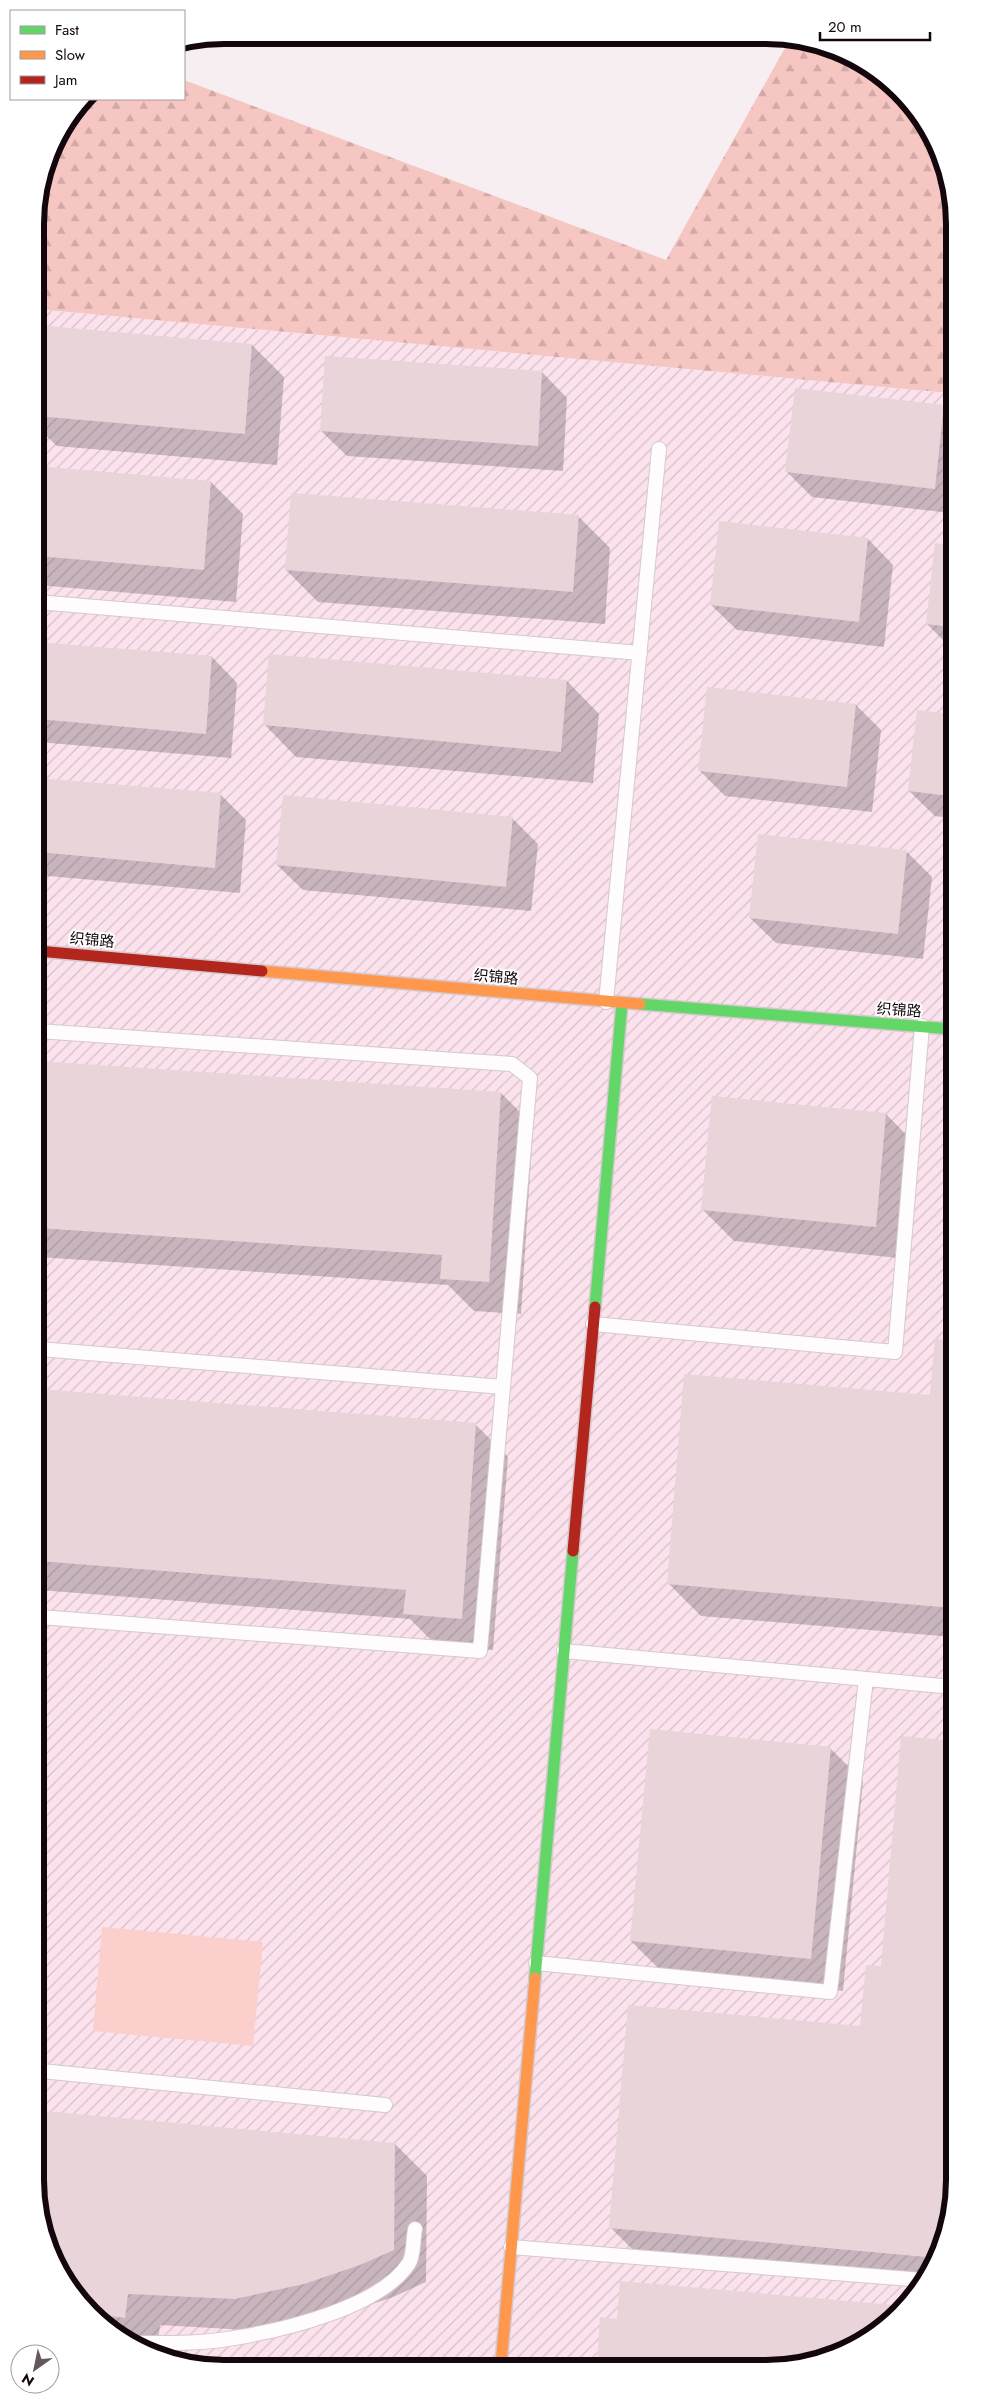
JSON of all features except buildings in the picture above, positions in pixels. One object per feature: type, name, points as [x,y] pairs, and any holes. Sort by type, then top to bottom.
[{"type":"street","name":"织锦路","points":[[44,952],[606,1002],[946,1028]]},
{"type":"street","points":[[501,2360],[622,1003]]},
{"type":"lane","points":[[606,1002],[659,449]]},
{"type":"lane","points":[[44,603],[640,653]]},
{"type":"lane","points":[[593,1324],[895,1352],[922,1026]]},
{"type":"lane","points":[[44,1030],[512,1064],[530,1078],[480,1651],[44,1617]]},
{"type":"lane","points":[[44,1349],[503,1388]]},
{"type":"lane","points":[[564,1651],[946,1687]]},
{"type":"lane","points":[[536,1963],[830,1992],[866,1679]]},
{"type":"lane","points":[[44,2071],[385,2104]]},
{"type":"lane","points":[[146,2343],[181,2343],[234,2338],[294,2325],[350,2306],[392,2283],[410,2262],[414,2229]]},
{"type":"lane","points":[[511,2247],[916,2279]]},
{"type":"shaded area","points":[[44,310],[946,393],[946,2192],[943,2215],[933,2249],[909,2290],[876,2323],[835,2347],[801,2357],[778,2360],[201,2359],[155,2347],[114,2323],[81,2290],[57,2249],[47,2215],[44,2192]]},
{"type":"shaded area","points":[[102,1927],[263,1942],[253,2046],[93,2031]]},
{"type":"green space","points":[[787,45],[824,53],[846,62],[876,81],[909,114],[928,144],[937,166],[946,212],[946,393],[44,310],[45,201],[57,155],[74,124],[94,100],[185,100],[185,80],[666,260]]},
{"type":"traffic: fast","points":[[595,1307],[622,1003]]},
{"type":"traffic: fast","points":[[640,1004],[946,1029]]},
{"type":"traffic: fast","points":[[535,1978],[573,1551]]},
{"type":"traffic: slow","points":[[262,971],[640,1004]]},
{"type":"traffic: slow","points":[[501,2360],[535,1978]]},
{"type":"traffic: jam","points":[[44,952],[262,971]]},
{"type":"traffic: jam","points":[[573,1551],[595,1307]]}]
